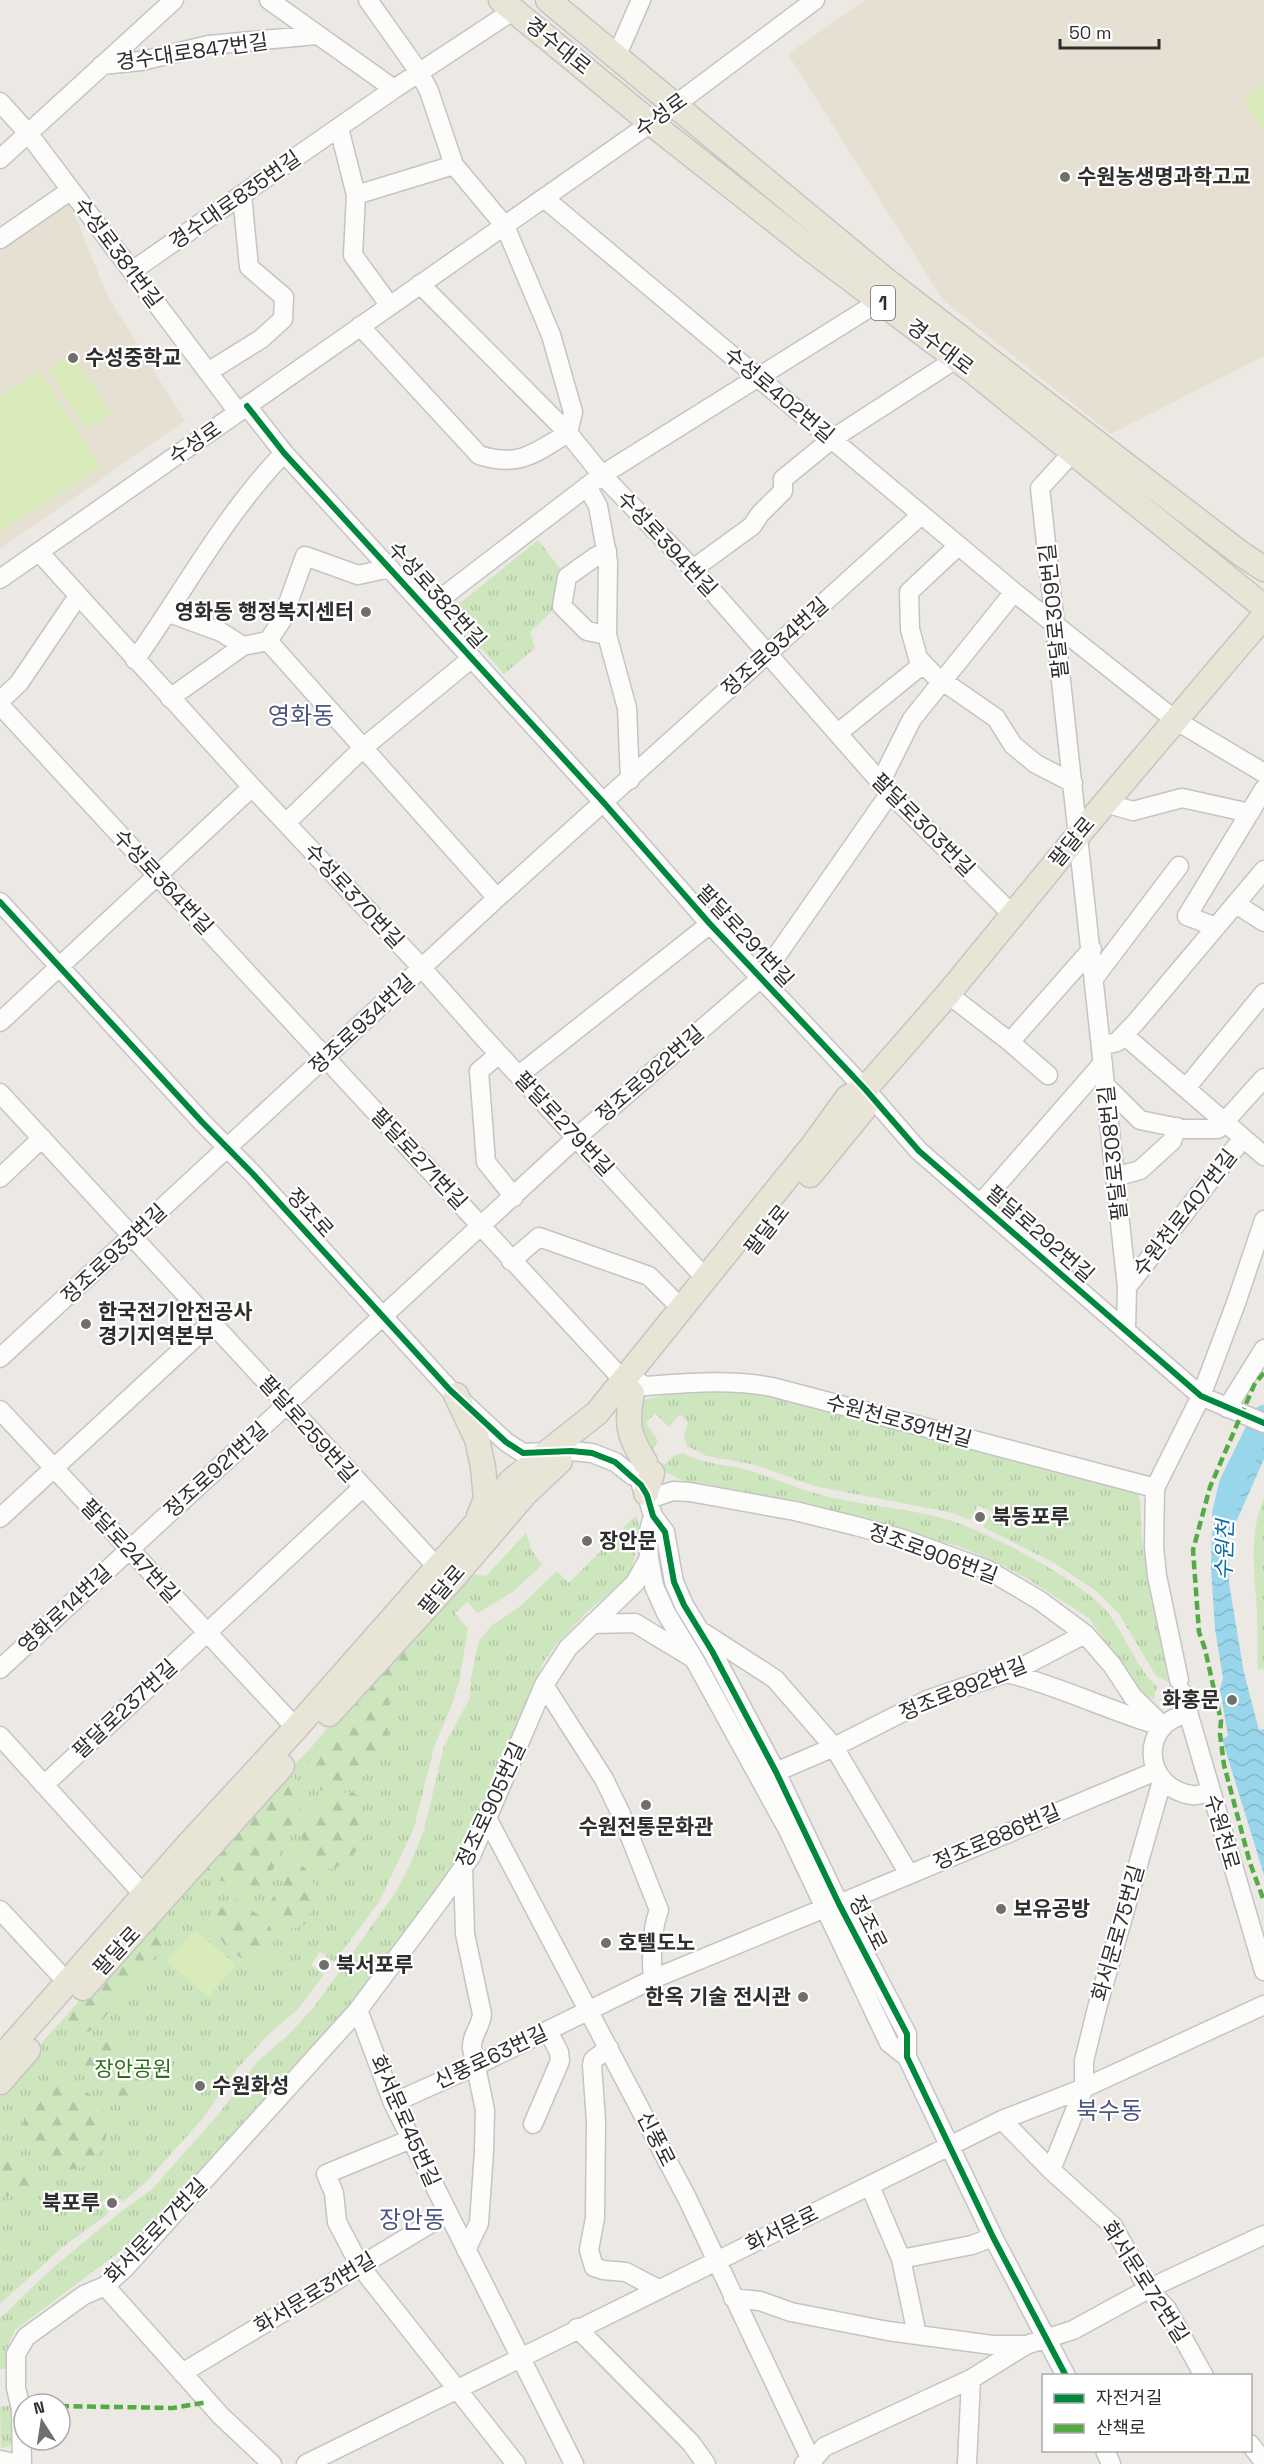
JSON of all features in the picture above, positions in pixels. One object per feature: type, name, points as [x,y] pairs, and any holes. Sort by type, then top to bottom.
[{"type":"main road","name":"경수대로","points":[[548,0],[888,282],[1240,553],[1264,569]]},
{"type":"main road","name":"경수대로","points":[[508,5],[651,123],[956,359],[1264,607]]},
{"type":"main road","name":"팔달로","points":[[632,1385],[682,1309],[814,1144],[848,1097],[865,1089],[948,994],[1105,802],[1264,616]]},
{"type":"main road","name":"팔달로","points":[[0,2059],[67,1982],[150,1902],[305,1740],[448,1584],[559,1452],[597,1413],[632,1385],[864,1109],[865,1089]]},
{"type":"main road","points":[[632,1385],[627,1421],[645,1486]]},
{"type":"main road","points":[[456,1395],[477,1439],[483,1467],[486,1499],[474,1526]]},
{"type":"main road","name":"팔달로","points":[[0,2082],[296,1728],[511,1481],[559,1452]]},
{"type":"street","name":"경수대로847번길","points":[[0,159],[174,0]]},
{"type":"street","name":"경수대로847번길","points":[[269,0],[394,89]]},
{"type":"street","points":[[616,57],[640,0]]},
{"type":"street","name":"수성로","points":[[0,579],[651,123],[815,0]]},
{"type":"street","name":"경수대로835번길","points":[[132,272],[419,72],[508,5]]},
{"type":"street","points":[[360,326],[479,455],[494,460],[512,461],[534,453],[568,433],[573,412],[551,335],[505,226],[454,165],[429,91],[419,72],[373,7]]},
{"type":"street","name":"경수대로847번길","points":[[102,65],[141,61],[209,45],[317,35]]},
{"type":"street","name":"수성로381번길","points":[[0,102],[28,133],[208,372],[243,409]]},
{"type":"street","points":[[339,128],[356,195],[353,255],[390,306]]},
{"type":"street","points":[[356,195],[454,165]]},
{"type":"street","points":[[0,239],[71,190]]},
{"type":"street","points":[[208,372],[261,339],[283,319],[284,297],[249,267],[242,195]]},
{"type":"street","name":"수성로402번길","points":[[544,198],[1014,592],[1056,623],[1175,720],[1264,773]]},
{"type":"street","name":"수성로394번길","points":[[420,284],[568,433],[595,480],[693,569],[767,654]]},
{"type":"street","points":[[427,609],[595,480],[880,301]]},
{"type":"street","points":[[693,569],[752,526],[760,514],[783,491],[783,479],[832,439],[956,359]]},
{"type":"street","name":"수성로382번길","points":[[243,409],[604,803]]},
{"type":"street","name":"팔달로309번길","points":[[1073,452],[1040,488],[1079,834]]},
{"type":"street","points":[[135,660],[169,613],[230,518],[258,480],[284,453]]},
{"type":"street","points":[[595,480],[607,551],[607,635],[627,708],[630,780]]},
{"type":"street","name":"정조로934번길","points":[[227,1149],[497,898],[921,515]]},
{"type":"street","points":[[958,546],[909,592],[910,629],[918,658],[943,681],[996,718],[1013,746],[1036,764],[1073,783]]},
{"type":"street","points":[[607,551],[595,556],[567,577],[562,606],[587,631],[607,635]]},
{"type":"street","name":"수성로370번길","points":[[39,552],[135,660],[422,968]]},
{"type":"street","name":"수성로382번길","points":[[268,641],[282,621],[305,556],[358,575],[390,568]]},
{"type":"street","points":[[885,788],[912,719],[1014,592]]},
{"type":"street","points":[[0,703],[19,683],[78,596]]},
{"type":"street","points":[[169,613],[221,633],[243,646]]},
{"type":"street","points":[[170,698],[243,646],[268,641],[497,898]]},
{"type":"street","name":"팔달로303번길","points":[[767,654],[885,788],[1012,914]]},
{"type":"street","name":"수성로382번길","points":[[364,747],[472,658]]},
{"type":"street","points":[[838,733],[923,664]]},
{"type":"street","name":"수성로364번길","points":[[0,703],[157,877],[326,1058]]},
{"type":"street","points":[[286,823],[364,747]]},
{"type":"street","points":[[0,1022],[252,787]]},
{"type":"street","name":"팔달로291번길","points":[[761,978],[885,788]]},
{"type":"street","points":[[1216,927],[1187,916],[1264,789]]},
{"type":"street","name":"팔달로","points":[[1105,802],[1133,811],[1182,798],[1250,813]]},
{"type":"street","name":"팔달로291번길","points":[[604,803],[710,924],[865,1089]]},
{"type":"street","name":"팔달로308번길","points":[[1079,834],[1127,1287],[1126,1330]]},
{"type":"street","points":[[1095,977],[1179,866]]},
{"type":"street","points":[[1102,1055],[1124,1035],[1264,870]]},
{"type":"street","name":"정조로","points":[[0,902],[456,1395],[506,1442],[523,1453],[592,1454],[610,1460],[645,1486],[665,1532],[674,1582],[684,1605],[776,1772],[832,1906]]},
{"type":"street","points":[[1236,904],[1264,922]]},
{"type":"street","name":"팔달로291번길","points":[[519,1075],[710,924]]},
{"type":"street","points":[[1011,1042],[1092,949]]},
{"type":"street","name":"팔달로279번길","points":[[422,968],[706,1279]]},
{"type":"street","name":"정조로922번길","points":[[383,1317],[577,1137],[761,978]]},
{"type":"street","points":[[1186,1088],[1264,993]]},
{"type":"street","points":[[948,994],[1011,1042],[1048,1075]]},
{"type":"street","name":"수원천로407번길","points":[[1124,1035],[1264,1156]]},
{"type":"street","points":[[499,1054],[479,1071],[486,1162],[514,1197]]},
{"type":"street","name":"팔달로292번길","points":[[980,1204],[1102,1055]]},
{"type":"street","name":"팔달로271번길","points":[[326,1058],[511,1261],[632,1385]]},
{"type":"street","name":"수원천로407번길","points":[[1226,1123],[1264,1078]]},
{"type":"street","points":[[1106,1086],[1140,1120],[1177,1127],[1218,1129],[1226,1123]]},
{"type":"street","name":"팔달로292번길","points":[[865,1089],[919,1151],[1201,1396],[1264,1423]]},
{"type":"street","name":"팔달로259번길","points":[[0,1093],[436,1567]]},
{"type":"street","points":[[1115,1177],[1140,1170],[1172,1141],[1177,1127]]},
{"type":"street","points":[[0,1178],[42,1138]]},
{"type":"street","name":"수원천로407번길","points":[[1127,1287],[1243,1138]]},
{"type":"street","name":"정조로933번길","points":[[0,1358],[227,1149]]},
{"type":"street","points":[[1155,1488],[1201,1396],[1264,1221]]},
{"type":"street","points":[[511,1261],[539,1237],[649,1276],[682,1309]]},
{"type":"street","name":"정조로921번길","points":[[129,1550],[383,1317]]},
{"type":"street","points":[[0,1518],[212,1322]]},
{"type":"street","points":[[1231,1410],[1264,1349]]},
{"type":"street","name":"수원천로391번길","points":[[632,1385],[720,1382],[772,1387],[1155,1488]]},
{"type":"street","name":"팔달로247번길","points":[[0,1410],[296,1728]]},
{"type":"street","name":"정조로","points":[[645,1486],[654,1586],[662,1604],[788,1830],[907,2034],[907,2057],[993,2237],[1065,2374]]},
{"type":"street","name":"정조로906번길","points":[[645,1486],[795,1510],[903,1539],[988,1570],[1039,1600],[1085,1634],[1112,1665],[1133,1697],[1163,1726]]},
{"type":"street","points":[[207,1634],[362,1488]]},
{"type":"street","name":"수원천로","points":[[1155,1488],[1154,1547],[1157,1576],[1180,1686],[1264,1971]]},
{"type":"street","name":"영화로14번길","points":[[0,1669],[129,1550]]},
{"type":"street","name":"정조로905번길","points":[[358,2010],[463,1867],[488,1820],[543,1685],[568,1648],[634,1583],[650,1558]]},
{"type":"street","points":[[592,1624],[635,1623],[694,1659]]},
{"type":"street","points":[[699,1629],[775,1679],[834,1747],[909,1874]]},
{"type":"street","name":"팔달로237번길","points":[[44,1785],[207,1634]]},
{"type":"street","name":"정조로892번길","points":[[776,1772],[834,1747],[927,1700],[1006,1673],[1085,1634]]},
{"type":"street","points":[[1006,1673],[1033,1679],[1126,1716],[1163,1726]]},
{"type":"street","points":[[543,1685],[604,1779],[621,1814],[658,1910],[653,1932],[651,1962],[653,1979]]},
{"type":"street","points":[[1187,1714],[1168,1720],[1153,1741],[1159,1776],[1174,1789],[1193,1796],[1210,1792]]},
{"type":"street","points":[[0,1736],[150,1902]]},
{"type":"street","name":"정조로886번길","points":[[653,1979],[909,1874],[1159,1776]]},
{"type":"street","name":"화서문로75번길","points":[[1084,2088],[1084,2061],[1159,1776]]},
{"type":"street","name":"신풍로","points":[[488,1820],[687,2198],[810,2463]]},
{"type":"street","points":[[463,1867],[465,1935],[482,2014],[482,2022],[472,2039],[475,2066],[485,2110],[478,2223],[466,2250]]},
{"type":"street","points":[[0,1910],[67,1982]]},
{"type":"street","name":"신풍로63번길","points":[[393,2103],[475,2066],[653,1979]]},
{"type":"street","name":"화서문로","points":[[306,2464],[374,2432],[456,2388],[520,2359],[577,2328],[951,2147],[1002,2120],[1084,2088],[1264,2005]]},
{"type":"street","name":"화서문로45번길","points":[[358,2010],[393,2103],[573,2464]]},
{"type":"street","name":"화서문로17번길","points":[[20,2464],[21,2409],[16,2388],[16,2354],[26,2337],[84,2295],[105,2286],[125,2268],[358,2010]]},
{"type":"street","points":[[533,2124],[560,2061],[559,2052],[548,2031]]},
{"type":"street","points":[[609,2048],[593,2060],[592,2066],[596,2121],[595,2217],[590,2237],[591,2260],[594,2267],[626,2272],[658,2289]]},
{"type":"street","points":[[1051,2170],[1084,2088]]},
{"type":"street","name":"화서문로72번길","points":[[1002,2120],[1051,2170],[1113,2226],[1148,2289],[1167,2309],[1203,2374]]},
{"type":"street","points":[[411,2139],[326,2174],[334,2193],[337,2222],[360,2266],[516,2464]]},
{"type":"street","points":[[870,2186],[901,2259],[915,2325],[912,2334]]},
{"type":"street","name":"화서문로31번길","points":[[182,2373],[448,2213]]},
{"type":"street","points":[[733,2298],[760,2301],[791,2312],[912,2334],[992,2345],[1026,2345],[1073,2330],[1148,2289],[1264,2235]]},
{"type":"street","points":[[901,2259],[972,2245],[993,2237]]},
{"type":"street","points":[[105,2286],[221,2416],[272,2464]]},
{"type":"street","points":[[577,2328],[691,2443],[706,2464]]},
{"type":"street","points":[[810,2463],[824,2446],[971,2379],[1026,2345]]},
{"type":"street","points":[[967,2464],[971,2379]]},
{"type":"street","points":[[1252,2445],[1264,2462]]},
{"type":"street","points":[[0,2462],[20,2464]]},
{"type":"shaded area","name":"수원농생명과학고교","points":[[865,0],[1264,0],[1264,356],[1111,434],[943,300],[788,54]]},
{"type":"shaded area","name":"수성중학교","points":[[70,203],[107,295],[185,421],[0,549],[0,250]]},
{"type":"green space","points":[[1264,86],[1264,135],[1244,97]]},
{"type":"green space","points":[[72,354],[111,414],[86,429],[48,369]]},
{"type":"green space","points":[[40,371],[101,467],[0,532],[0,396]]},
{"type":"green space","points":[[538,540],[565,575],[558,605],[530,632],[535,648],[504,674],[449,612]]},
{"type":"green space","points":[[686,1389],[780,1394],[1135,1489],[1140,1500],[1142,1540],[1168,1682],[1156,1676],[1119,1614],[1096,1591],[1054,1563],[983,1527],[992,1512],[978,1505],[970,1520],[953,1513],[814,1486],[756,1465],[707,1456],[687,1446],[684,1437],[688,1423],[680,1414],[669,1427],[655,1413],[646,1423],[658,1441],[649,1455],[635,1411],[644,1400]]},
{"type":"green space","points":[[683,1453],[705,1462],[744,1469],[827,1496],[953,1521],[1023,1553],[1082,1589],[1109,1614],[1144,1672],[1157,1686],[1154,1699],[1144,1698],[1089,1618],[1028,1579],[958,1546],[703,1483],[683,1481],[660,1469],[673,1456]]},
{"type":"green space","points":[[1264,1498],[1264,1669],[1258,1670],[1254,1541]]},
{"type":"green space","points":[[636,1515],[639,1526],[638,1541],[632,1567],[626,1579],[588,1611],[544,1661],[472,1840],[388,1958],[331,2029],[138,2238],[15,2330],[6,2351],[6,2369],[0,2369],[0,2318],[56,2265],[152,2189],[218,2115],[257,2062],[287,2036],[315,2006],[395,1893],[424,1830],[444,1746],[470,1698],[471,1678],[479,1641],[492,1625],[518,1608],[557,1571],[569,1583]]},
{"type":"green space","name":"장안공원","points":[[526,1533],[531,1549],[542,1565],[514,1591],[478,1613],[467,1602],[455,1613],[468,1629],[459,1682],[435,1744],[414,1828],[379,1902],[334,1962],[320,1952],[311,1965],[324,1975],[297,2010],[267,2036],[236,2070],[204,2117],[145,2183],[123,2202],[114,2193],[101,2202],[109,2213],[63,2247],[0,2304],[0,2089],[277,1781],[308,1751],[428,1611],[436,1616],[465,1577],[472,1574],[486,1576]]},
{"type":"green space","points":[[407,1650],[411,1652],[411,1657],[392,1692],[388,1705],[388,1744],[382,1759],[368,1773],[346,1786],[324,1791],[315,1788],[309,1780],[308,1773],[313,1753]]},
{"type":"green space","points":[[288,1777],[297,1780],[302,1785],[303,1798],[268,1879],[256,1896],[232,1884],[212,1878],[206,1867]]},
{"type":"green space","points":[[351,1792],[359,1796],[353,1806],[366,1821],[363,1840],[345,1862],[337,1867],[318,1869],[306,1861],[301,1848],[302,1832],[308,1818],[324,1801]]},
{"type":"green space","points":[[293,1861],[309,1872],[313,1880],[314,1897],[313,1907],[305,1924],[293,1929],[279,1922],[267,1907]]},
{"type":"green space","points":[[232,1899],[239,1901],[263,1918],[272,1930],[273,1944],[264,1961],[251,1961],[239,1957],[220,1937],[215,1926],[215,1915],[220,1905]]},
{"type":"green space","points":[[146,1928],[165,1945],[127,1987],[102,2021],[85,2033],[77,2033],[68,2023],[71,2010]]},
{"type":"green space","points":[[195,1930],[236,1965],[208,1997],[167,1961]]},
{"type":"green space","points":[[110,2036],[126,2041],[133,2047],[142,2062],[144,2088],[136,2098],[126,2103],[118,2103],[112,2079],[107,2072],[97,2068],[76,2070],[67,2064],[70,2055],[93,2050],[100,2039]]},
{"type":"green space","points":[[65,2086],[81,2089],[95,2098],[104,2112],[107,2128],[104,2144],[95,2158],[81,2167],[65,2170],[49,2167],[35,2158],[26,2144],[23,2128],[26,2112],[35,2098],[49,2089]]},
{"type":"green space","points":[[8,2155],[26,2171],[41,2179],[36,2186],[0,2198],[0,2171],[3,2169],[3,2159]]},
{"type":"green space","points":[[12,2405],[12,2443],[1,2448],[0,2407]]},
{"type":"water","points":[[1264,1426],[1264,1459],[1229,1538],[1229,1583],[1244,1673],[1259,1730],[1264,1729],[1264,1875],[1222,1739],[1228,1736],[1220,1689],[1223,1678],[1215,1629],[1211,1568],[1212,1529],[1226,1494]]},
{"type":"waterway","name":"수원천","points":[[1224,1514],[1231,1484],[1264,1417]]},
{"type":"marked path","points":[[1264,1373],[1255,1383],[1210,1487],[1193,1550],[1199,1632],[1221,1721],[1220,1734],[1224,1765],[1250,1863],[1264,1901]]},
{"type":"marked path","points":[[72,2406],[173,2408],[208,2402]]},
{"type":"cycle path","points":[[247,406],[284,453],[604,803],[710,924],[865,1089],[919,1151],[1201,1396],[1264,1423]]},
{"type":"cycle path","points":[[0,902],[450,1390],[506,1442],[523,1453],[571,1451],[592,1453],[615,1462],[641,1485],[647,1495],[653,1516],[665,1532],[674,1582],[684,1605],[712,1651],[776,1772],[839,1904],[907,2034],[907,2057],[993,2237],[1065,2374]]},
{"type":"place","name":"수원농생명과학고교","points":[[1065,177]]},
{"type":"place","name":"수성중학교","points":[[73,358]]},
{"type":"place","name":"영화동 행정복지센터","points":[[366,612]]},
{"type":"place","name":"한국전기안전공사 경기지역본부","points":[[86,1324]]},
{"type":"place","name":"북동포루","points":[[980,1517]]},
{"type":"place","name":"장안문","points":[[587,1541]]},
{"type":"place","name":"화홍문","points":[[1232,1700]]},
{"type":"place","name":"수원전통문화관","points":[[646,1805]]},
{"type":"place","name":"보유공방","points":[[1001,1909]]},
{"type":"place","name":"호텔도노","points":[[606,1943]]},
{"type":"place","name":"북서포루","points":[[324,1965]]},
{"type":"place","name":"한옥 기술 전시관","points":[[803,1997]]},
{"type":"place","name":"수원화성","points":[[200,2086]]},
{"type":"place","name":"북포루","points":[[112,2203]]},
{"type":"district","name":"영화동","points":[[301,716]]},
{"type":"district","name":"북수동","points":[[1109,2111]]},
{"type":"district","name":"장안동","points":[[412,2220]]}]
